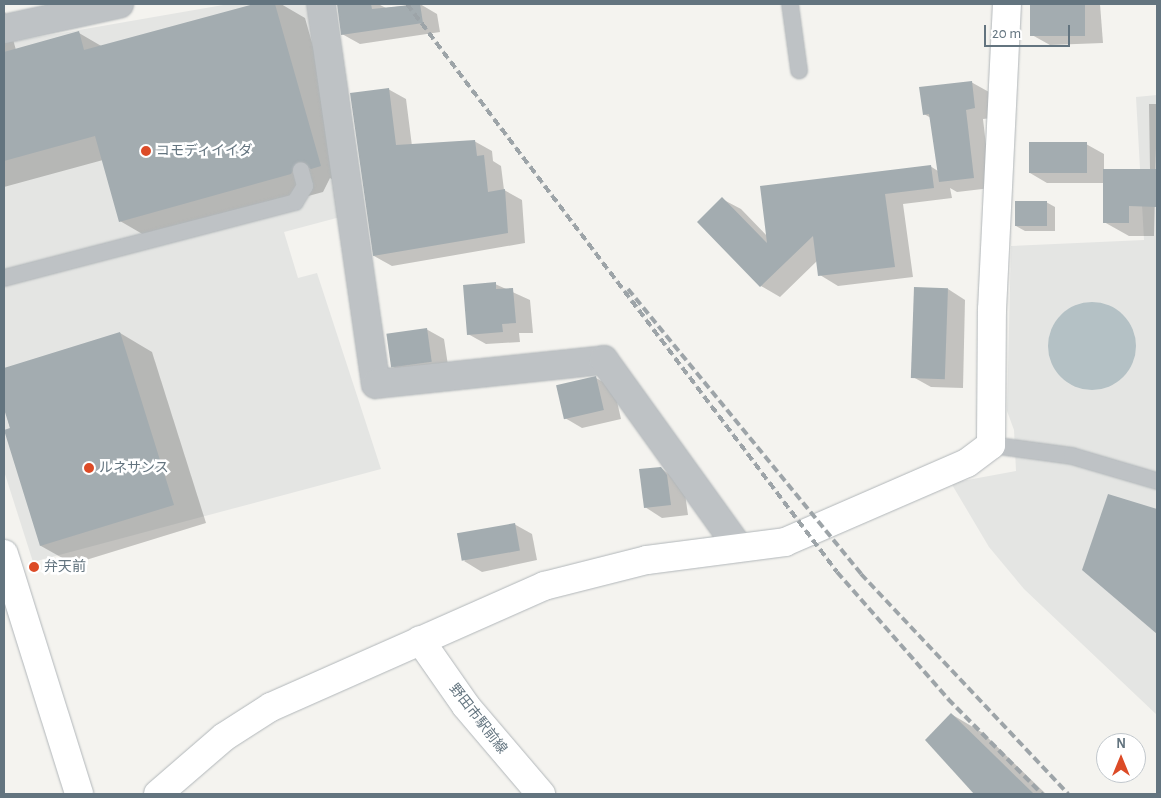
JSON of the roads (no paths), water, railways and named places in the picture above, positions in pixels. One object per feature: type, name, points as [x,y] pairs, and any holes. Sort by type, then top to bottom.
[{"type":"street","points":[[4,29],[81,7],[119,4]]},
{"type":"street","points":[[322,4],[376,384],[604,360],[739,548]]},
{"type":"street","points":[[158,794],[224,737],[271,707],[544,586],[647,560],[785,542],[967,463],[991,445],[992,310],[1007,4]]},
{"type":"street","points":[[4,554],[79,794]]},
{"type":"street","name":"野田市駅前線","points":[[420,640],[466,706],[541,794]]},
{"type":"lane","points":[[790,4],[798,70]]},
{"type":"lane","points":[[4,278],[294,202],[305,186],[301,172]]},
{"type":"lane","points":[[991,445],[1072,456],[1157,481]]},
{"type":"railway","points":[[407,4],[837,572],[948,699],[1042,794]]},
{"type":"railway","points":[[628,289],[861,574],[1068,794]]},
{"type":"place","name":"コモディイイダ","points":[[146,151]]},
{"type":"place","name":"ルネサンス","points":[[89,468]]},
{"type":"place","name":"弁天前","points":[[34,567]]}]
